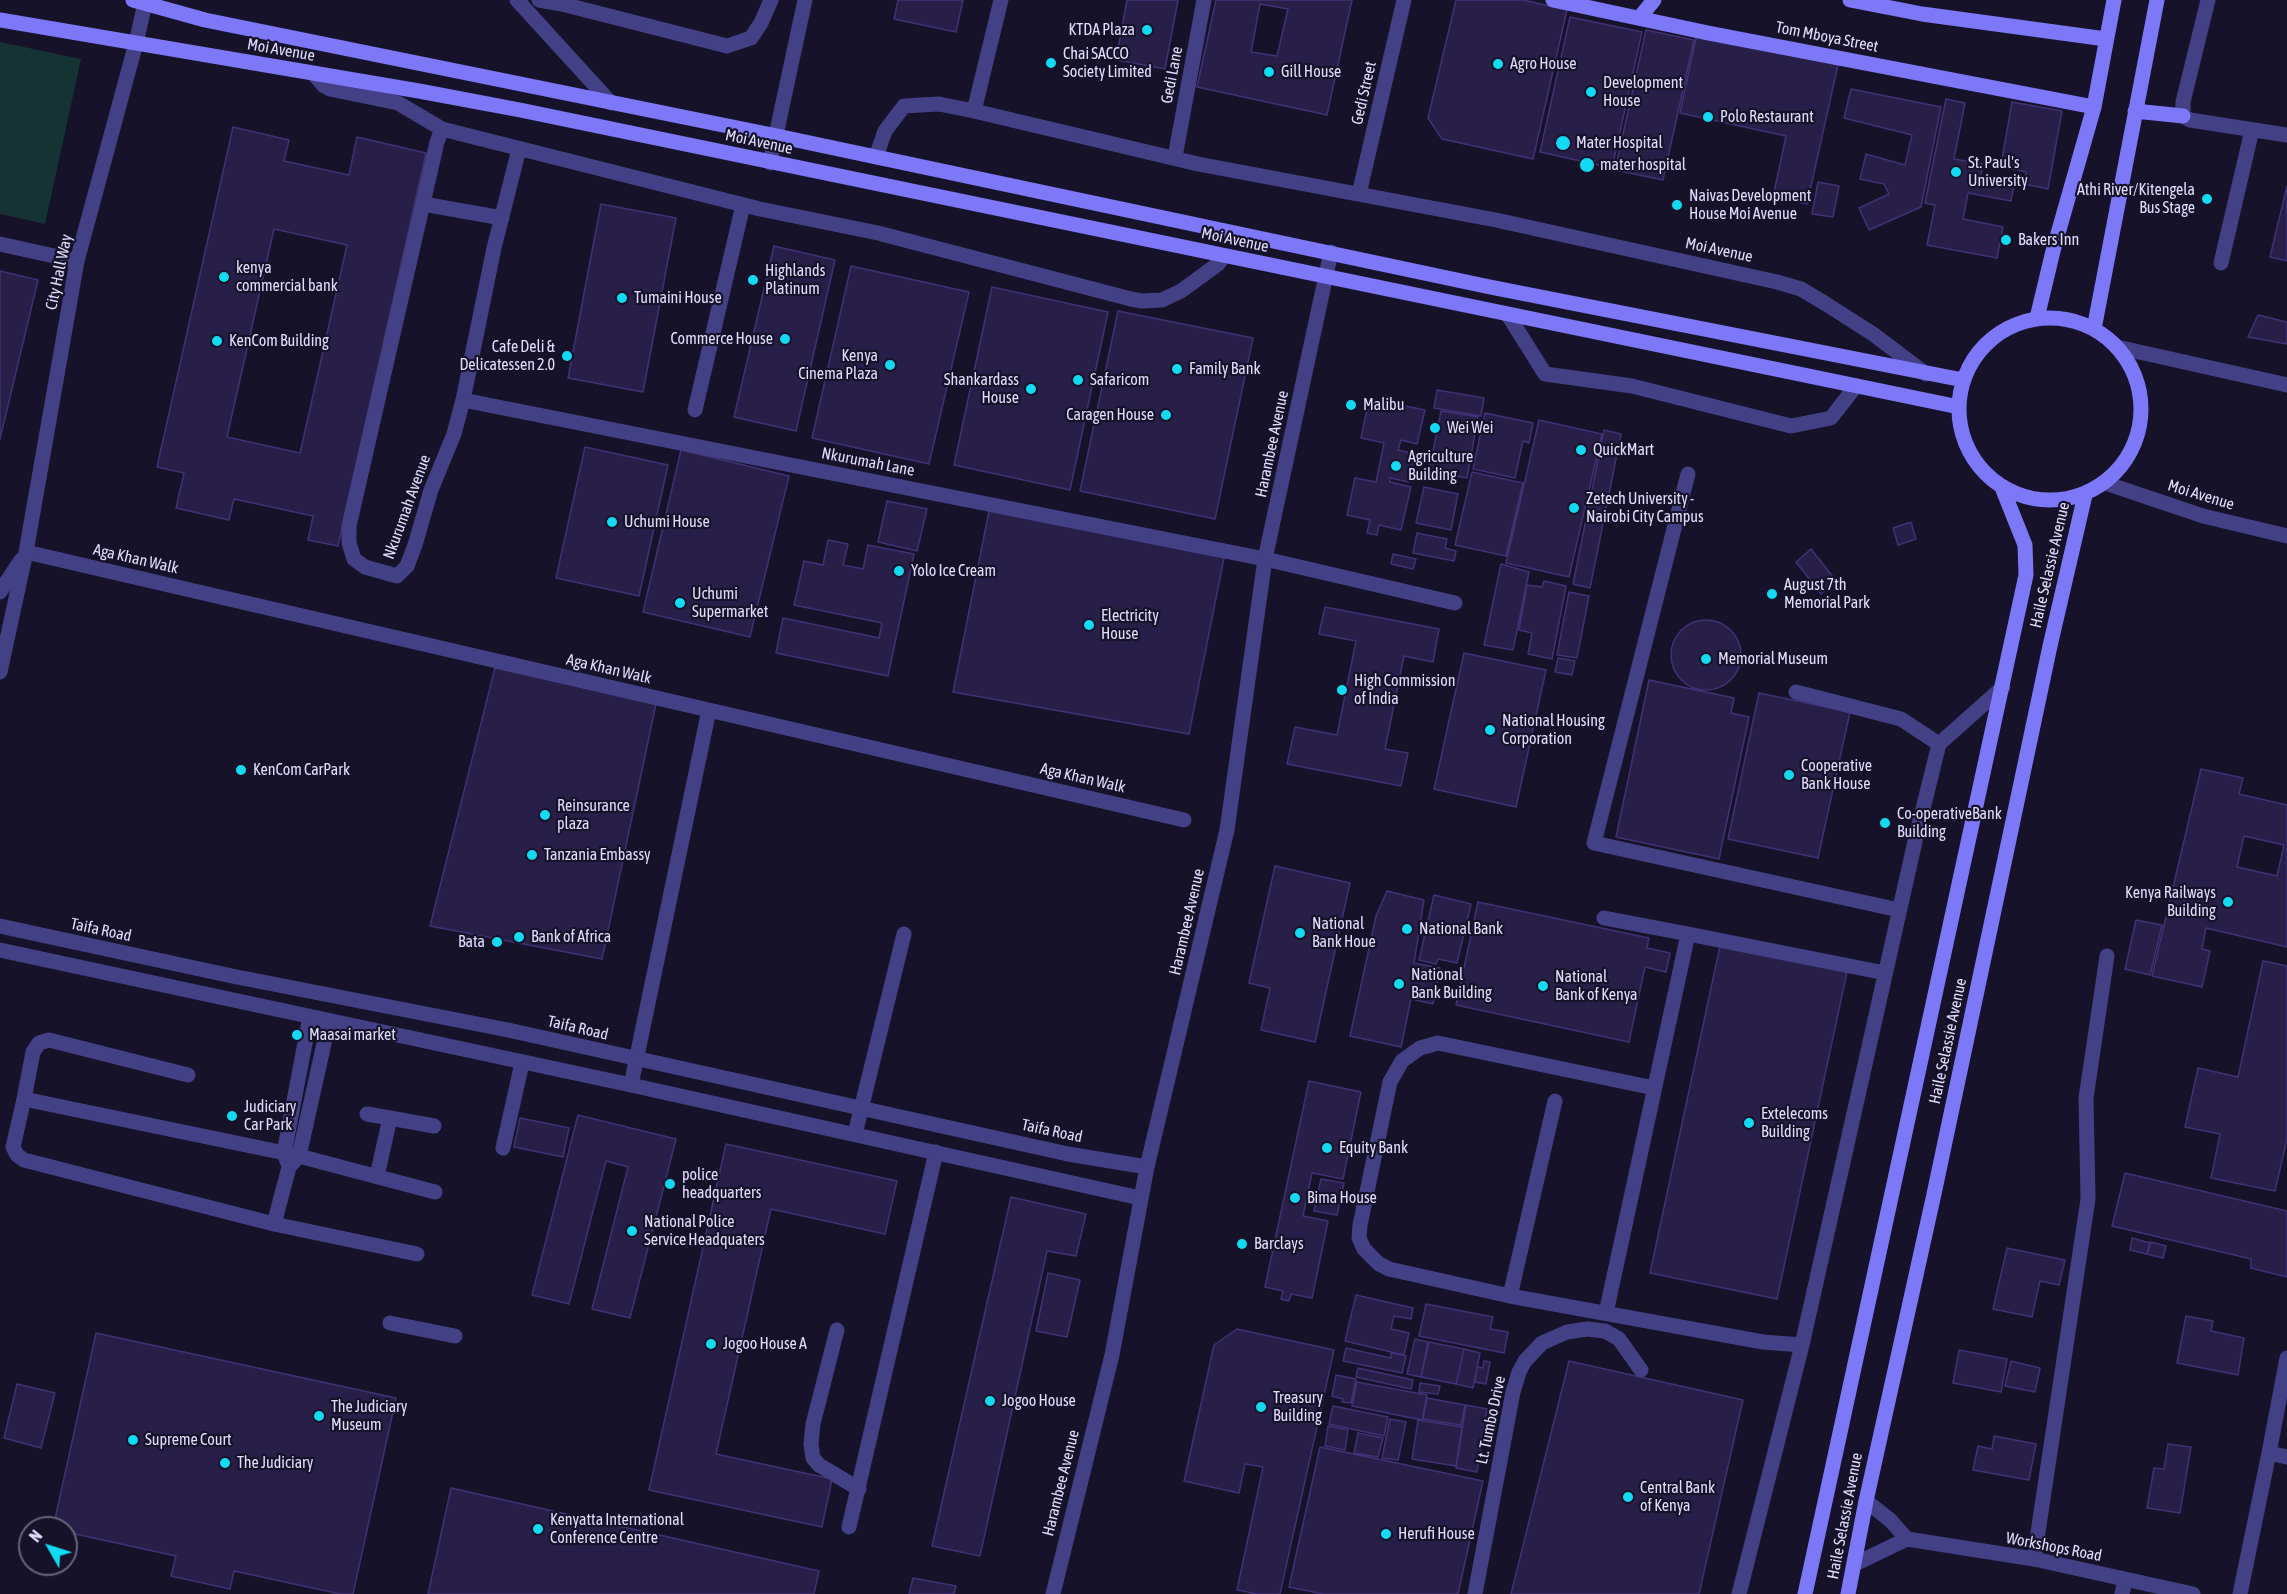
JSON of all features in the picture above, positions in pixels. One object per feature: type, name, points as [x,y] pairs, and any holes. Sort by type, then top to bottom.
[{"type":"main road","name":"Tom Mboya Street","points":[[1553,0],[1585,4],[1708,33],[2094,107]]},
{"type":"main road","points":[[1640,17],[1654,0]]},
{"type":"main road","points":[[1850,0],[1892,4],[2106,39]]},
{"type":"main road","points":[[2037,318],[2053,251],[2094,107],[2114,0]]},
{"type":"main road","points":[[2094,329],[2157,0]]},
{"type":"main road","name":"Moi Avenue","points":[[141,1],[205,20],[777,136],[1490,287],[1963,380]]},
{"type":"main road","name":"Moi Avenue","points":[[0,20],[520,110],[1959,407]]},
{"type":"main road","points":[[2135,111],[2183,116]]},
{"type":"main road","name":"Haile Selassie Avenue","points":[[2037,318],[2076,321],[2094,329],[2117,347],[2132,368],[2140,392],[2141,418],[2135,442],[2123,465],[2105,483],[2085,495],[2062,499],[2032,498],[2003,490],[1983,474],[1965,449],[1957,418],[1963,380],[1971,362],[1988,341],[2010,326],[2037,318]]},
{"type":"main road","name":"Haile Selassie Avenue","points":[[1805,1594],[2026,575],[2025,545],[2003,490]]},
{"type":"main road","name":"Haile Selassie Avenue","points":[[1848,1594],[2062,588],[2085,495]]},
{"type":"street","points":[[518,0],[611,103]]},
{"type":"street","points":[[539,0],[728,46],[751,38],[761,23],[771,0]]},
{"type":"street","points":[[770,162],[805,0]]},
{"type":"street","points":[[974,111],[1001,0]]},
{"type":"street","name":"Gedi Lane","points":[[1175,157],[1204,0]]},
{"type":"street","name":"Gedi Street","points":[[1359,194],[1404,0]]},
{"type":"street","points":[[2208,0],[2183,102],[2183,116],[2190,120],[2287,135]]},
{"type":"street","name":"City Hall Way","points":[[0,672],[26,552],[77,261],[136,43],[141,1]]},
{"type":"street","points":[[314,74],[323,85],[330,89],[402,104],[442,129],[743,205],[878,233],[1053,280],[1143,301],[1162,300],[1181,291],[1218,264],[1224,256]]},
{"type":"street","name":"Moi Avenue","points":[[876,157],[885,131],[904,106],[939,104],[974,111],[1198,164],[1496,220],[1777,282],[1801,289],[1826,304],[1873,334],[1926,374]]},
{"type":"street","name":"Nkurumah Avenue","points":[[442,129],[349,526],[349,543],[354,559],[365,567],[397,576],[407,566],[431,490],[454,434],[519,149]]},
{"type":"street","points":[[2221,263],[2252,130]]},
{"type":"street","points":[[423,204],[502,218]]},
{"type":"street","points":[[695,410],[743,205]]},
{"type":"street","points":[[0,244],[77,261]]},
{"type":"street","name":"Harambee Avenue","points":[[1053,1594],[1112,1355],[1140,1198],[1227,830],[1265,559],[1331,252]]},
{"type":"street","points":[[1508,315],[1545,374],[1632,386],[1791,426],[1831,418],[1856,386]]},
{"type":"street","points":[[2117,347],[2287,385]]},
{"type":"street","name":"Nkurumah Lane","points":[[463,400],[1265,559],[1455,603]]},
{"type":"street","points":[[1688,474],[1594,843],[1899,910]]},
{"type":"street","name":"Moi Avenue","points":[[2105,483],[2203,516],[2287,536]]},
{"type":"street","name":"City Hall Way","points":[[0,592],[26,552]]},
{"type":"street","name":"Aga Khan Walk","points":[[26,552],[1184,820]]},
{"type":"street","points":[[1739,1594],[1802,1345],[1899,910],[1939,744],[2003,687]]},
{"type":"street","points":[[1796,692],[1901,719],[1939,744]]},
{"type":"street","points":[[631,1085],[709,710]]},
{"type":"street","points":[[1604,918],[1885,973]]},
{"type":"street","name":"Taifa Road","points":[[0,927],[232,976],[508,1030],[1068,1154],[1147,1167]]},
{"type":"street","points":[[855,1134],[904,934]]},
{"type":"street","points":[[1606,1313],[1688,934]]},
{"type":"street","points":[[0,950],[631,1085],[1140,1198]]},
{"type":"street","points":[[2034,1559],[2088,1198],[2086,1098],[2108,956]]},
{"type":"street","points":[[291,1158],[309,1017]]},
{"type":"street","points":[[274,1224],[329,1021]]},
{"type":"street","points":[[188,1075],[49,1040],[39,1043],[33,1052],[13,1147],[16,1155],[24,1160],[274,1224],[417,1254]]},
{"type":"street","points":[[1654,1088],[1438,1043],[1420,1047],[1402,1061],[1390,1082],[1360,1225],[1359,1238],[1364,1249],[1379,1264],[1389,1269],[1510,1296],[1764,1342],[1802,1345]]},
{"type":"street","points":[[503,1148],[522,1063]]},
{"type":"street","points":[[24,1099],[377,1176],[435,1192]]},
{"type":"street","points":[[1510,1296],[1555,1101]]},
{"type":"street","points":[[367,1114],[434,1126]]},
{"type":"street","points":[[377,1176],[390,1118]]},
{"type":"street","points":[[849,1527],[936,1152]]},
{"type":"street","points":[[390,1323],[455,1336]]},
{"type":"street","name":"Lt. Tumbo Drive","points":[[1475,1594],[1513,1392],[1525,1361],[1542,1343],[1568,1332],[1587,1329],[1605,1331],[1619,1339],[1641,1370]]},
{"type":"street","points":[[837,1330],[813,1424],[811,1443],[813,1458],[819,1465],[859,1489]]},
{"type":"street","points":[[2240,1594],[2287,1358]]},
{"type":"street","points":[[2269,1453],[2287,1457]]},
{"type":"street","points":[[1855,1564],[1907,1539],[1890,1520],[1866,1501]]},
{"type":"street","name":"Workshops Road","points":[[1907,1539],[2034,1559],[2123,1587],[2193,1594]]},
{"type":"green space","points":[[0,42],[81,59],[45,224],[0,214]]},
{"type":"building","points":[[898,0],[963,0],[956,32],[894,19]]},
{"type":"building","name":"KTDA Plaza","points":[[1127,0],[1178,0],[1165,69],[1116,60]]},
{"type":"building","name":"Gill House","points":[[1216,0],[1352,0],[1327,115],[1197,87]],"holes":[[[1260,4],[1288,9],[1277,56],[1251,52]]]},
{"type":"building","name":"Agro House","points":[[1456,0],[1523,0],[1567,10],[1533,159],[1442,139],[1428,118]]},
{"type":"building","name":"Development House","points":[[1570,17],[1642,32],[1612,168],[1540,152]]},
{"type":"building","points":[[1646,30],[1694,40],[1663,180],[1615,170]]},
{"type":"building","points":[[1697,34],[1838,65],[1807,204],[1773,197],[1786,136],[1680,113]]},
{"type":"building","points":[[1851,89],[1941,107],[1921,207],[1869,230],[1859,208],[1889,194],[1884,184],[1860,179],[1866,154],[1905,165],[1912,135],[1844,118]]},
{"type":"building","name":"St. Paul's University","points":[[1946,99],[1965,103],[1954,159],[1983,164],[1980,180],[2014,186],[2011,201],[1968,193],[1963,219],[2003,227],[1997,258],[1927,245],[1935,205],[1925,203]]},
{"type":"building","points":[[2012,102],[2062,111],[2048,189],[2024,184],[2026,172],[2012,169],[2014,161],[2002,159]]},
{"type":"building","name":"KenCom Building","points":[[233,127],[289,140],[284,161],[349,175],[357,137],[426,153],[338,546],[308,540],[313,516],[234,499],[229,520],[176,508],[184,473],[157,467]],"holes":[[[274,229],[347,245],[300,453],[227,437]]]},
{"type":"building","points":[[1818,182],[1839,186],[1833,217],[1812,214]]},
{"type":"building","points":[[2287,186],[2287,261],[2270,257]]},
{"type":"building","name":"Tumaini House","points":[[601,204],[676,218],[643,392],[568,378]]},
{"type":"building","name":"Commerce House","points":[[774,246],[835,260],[796,431],[734,417]]},
{"type":"building","name":"Kenya Cinema Plaza","points":[[851,266],[969,292],[929,464],[812,438]]},
{"type":"building","points":[[0,271],[38,280],[0,439]]},
{"type":"building","name":"Shankardass House","points":[[992,287],[1108,312],[1070,490],[954,465]]},
{"type":"building","name":"Caragen House","points":[[1118,311],[1253,338],[1215,519],[1080,491]]},
{"type":"building","points":[[2258,315],[2287,322],[2287,344],[2248,337]]},
{"type":"building","points":[[1437,390],[1484,398],[1481,416],[1434,408]]},
{"type":"building","name":"Agriculture Building","points":[[1376,400],[1425,410],[1417,444],[1401,440],[1398,450],[1415,454],[1409,482],[1390,478],[1390,482],[1411,487],[1401,530],[1379,525],[1377,535],[1367,533],[1370,520],[1347,515],[1355,478],[1376,482],[1384,443],[1361,438],[1367,409],[1373,411]]},
{"type":"building","points":[[1441,411],[1478,417],[1467,478],[1429,471]]},
{"type":"building","points":[[1485,413],[1533,423],[1529,443],[1523,441],[1515,478],[1473,469]]},
{"type":"building","points":[[1539,420],[1602,434],[1569,577],[1506,563]]},
{"type":"building","points":[[1604,430],[1621,434],[1590,588],[1573,584]]},
{"type":"building","name":"Uchumi House","points":[[585,447],[668,465],[639,596],[556,578]]},
{"type":"building","points":[[681,450],[789,476],[750,637],[643,612]]},
{"type":"building","points":[[1472,472],[1523,483],[1506,556],[1455,545]]},
{"type":"building","points":[[1424,487],[1458,494],[1451,530],[1416,523]]},
{"type":"building","points":[[887,501],[927,509],[917,551],[878,542]]},
{"type":"building","name":"Electricity House","points":[[989,511],[1224,558],[1189,734],[953,692]]},
{"type":"building","points":[[1911,522],[1916,539],[1898,545],[1893,528]]},
{"type":"building","points":[[1417,533],[1447,539],[1445,548],[1456,551],[1454,561],[1413,553]]},
{"type":"building","points":[[828,540],[848,544],[843,565],[863,569],[868,545],[914,554],[888,676],[776,653],[783,618],[879,638],[882,623],[794,605],[804,561],[823,565]]},
{"type":"building","points":[[1811,549],[1837,582],[1821,594],[1796,562]]},
{"type":"building","points":[[1393,554],[1416,559],[1413,569],[1391,564]]},
{"type":"building","points":[[1501,564],[1529,572],[1513,650],[1484,645]]},
{"type":"building","points":[[1544,581],[1566,586],[1552,659],[1528,654],[1532,633],[1519,630],[1527,585],[1542,587]]},
{"type":"building","points":[[1569,592],[1589,596],[1577,658],[1557,655]]},
{"type":"building","points":[[1325,607],[1439,629],[1433,662],[1404,656],[1385,749],[1408,753],[1401,786],[1287,764],[1295,727],[1337,735],[1356,641],[1319,634]]},
{"type":"building","name":"Memorial Museum","points":[[1706,620],[1719,623],[1731,630],[1738,642],[1741,655],[1738,668],[1731,680],[1719,687],[1706,690],[1693,687],[1681,680],[1674,668],[1671,655],[1674,642],[1681,630],[1693,623]]},
{"type":"building","name":"National Housing Corporation","points":[[1464,653],[1546,670],[1516,807],[1434,789]]},
{"type":"building","points":[[1558,658],[1575,661],[1572,675],[1555,672]]},
{"type":"building","name":"Reinsurance plaza","points":[[495,668],[656,704],[602,959],[430,926]]},
{"type":"building","points":[[1649,680],[1734,698],[1731,713],[1749,717],[1719,859],[1616,837]]},
{"type":"building","name":"Cooperative Bank House","points":[[1759,693],[1850,712],[1818,858],[1728,839]]},
{"type":"building","name":"Kenya Railways Building","points":[[2201,769],[2243,778],[2239,794],[2287,805],[2287,947],[2206,928],[2202,949],[2210,951],[2202,987],[2152,976]],"holes":[[[2244,836],[2284,845],[2277,876],[2237,867]]]},
{"type":"building","name":"National Bank Houe","points":[[1275,866],[1350,883],[1315,1042],[1261,1030],[1270,988],[1249,983]]},
{"type":"building","name":"National Bank Building","points":[[1387,891],[1424,900],[1414,963],[1440,968],[1433,1004],[1411,999],[1401,1047],[1350,1036],[1376,916]]},
{"type":"building","points":[[1434,895],[1471,904],[1457,963],[1438,959],[1436,964],[1419,960]]},
{"type":"building","points":[[1478,902],[1649,938],[1647,948],[1670,953],[1666,972],[1645,967],[1629,1042],[1456,1005]]},
{"type":"building","points":[[2136,920],[2162,925],[2150,975],[2125,969]]},
{"type":"building","name":"Extelecoms Building","points":[[1720,946],[1847,972],[1777,1299],[1650,1273]]},
{"type":"building","points":[[2263,961],[2287,966],[2287,1139],[2275,1191],[2211,1178],[2220,1134],[2185,1127],[2198,1068],[2238,1077]]},
{"type":"building","name":"Bima House","points":[[1309,1081],[1361,1092],[1343,1179],[1312,1173],[1303,1216],[1328,1221],[1312,1298],[1291,1294],[1289,1301],[1281,1299],[1283,1291],[1265,1287]]},
{"type":"building","name":"National Police Service Headquaters","points":[[578,1115],[676,1139],[630,1318],[592,1309],[628,1167],[606,1161],[569,1304],[532,1295]]},
{"type":"building","points":[[520,1118],[569,1128],[563,1157],[514,1147]]},
{"type":"building","name":"Jogoo House A","points":[[726,1144],[897,1181],[885,1234],[771,1209],[716,1454],[832,1479],[822,1527],[649,1490]]},
{"type":"building","points":[[2125,1173],[2287,1211],[2287,1277],[2251,1268],[2251,1259],[2112,1226]]},
{"type":"building","points":[[1321,1179],[1344,1183],[1337,1215],[1314,1211]]},
{"type":"building","name":"Jogoo House","points":[[1011,1197],[1086,1214],[1076,1256],[1047,1251],[980,1556],[932,1546]]},
{"type":"building","points":[[2132,1238],[2150,1243],[2147,1254],[2130,1250]]},
{"type":"building","points":[[2151,1242],[2166,1246],[2163,1258],[2147,1254]]},
{"type":"building","points":[[2007,1248],[2065,1260],[2059,1285],[2040,1281],[2032,1317],[1993,1309]]},
{"type":"building","points":[[1048,1273],[1080,1280],[1067,1337],[1036,1331]]},
{"type":"building","points":[[1356,1295],[1413,1308],[1411,1319],[1394,1316],[1391,1329],[1409,1333],[1404,1355],[1345,1341]]},
{"type":"building","points":[[1426,1304],[1493,1317],[1490,1329],[1508,1332],[1504,1353],[1419,1336]]},
{"type":"building","points":[[2186,1316],[2213,1321],[2211,1331],[2244,1338],[2238,1375],[2177,1363]]},
{"type":"building","name":"Treasury Building","points":[[1237,1329],[1334,1350],[1280,1594],[1257,1594],[1237,1590],[1263,1467],[1245,1464],[1239,1493],[1184,1481],[1214,1345]]},
{"type":"building","name":"The Judiciary","points":[[96,1333],[396,1398],[353,1594],[340,1594],[234,1571],[230,1589],[171,1576],[176,1556],[78,1535],[78,1516],[56,1516]]},
{"type":"building","points":[[1415,1339],[1428,1342],[1421,1377],[1407,1374]]},
{"type":"building","points":[[1429,1342],[1464,1349],[1456,1384],[1421,1377]]},
{"type":"building","points":[[1346,1348],[1391,1358],[1391,1353],[1406,1356],[1402,1373],[1343,1361]]},
{"type":"building","points":[[1464,1349],[1480,1353],[1473,1388],[1456,1384]]},
{"type":"building","points":[[1959,1350],[2007,1359],[2001,1392],[1953,1383]]},
{"type":"building","points":[[1484,1361],[1490,1362],[1486,1384],[1475,1382],[1477,1367],[1483,1368]]},
{"type":"building","name":"Central Bank of Kenya","points":[[1569,1361],[1743,1400],[1699,1594],[1511,1594]]},
{"type":"building","points":[[2011,1361],[2040,1368],[2035,1392],[2005,1386]]},
{"type":"building","points":[[1358,1368],[1413,1380],[1411,1389],[1356,1377]]},
{"type":"building","points":[[1336,1375],[1356,1379],[1351,1403],[1342,1402],[1343,1399],[1332,1396]]},
{"type":"building","points":[[1357,1382],[1427,1395],[1422,1420],[1352,1406]]},
{"type":"building","points":[[1420,1383],[1440,1386],[1438,1394],[1419,1392]]},
{"type":"building","points":[[17,1384],[55,1393],[41,1448],[4,1438]]},
{"type":"building","points":[[1427,1398],[1465,1405],[1461,1425],[1423,1419]]},
{"type":"building","points":[[1466,1405],[1487,1409],[1477,1472],[1456,1468]]},
{"type":"building","points":[[1333,1406],[1388,1417],[1384,1436],[1329,1424]]},
{"type":"building","points":[[1390,1419],[1406,1422],[1398,1460],[1382,1458]]},
{"type":"building","points":[[1418,1420],[1462,1427],[1456,1466],[1412,1459]]},
{"type":"building","points":[[1328,1426],[1348,1430],[1345,1450],[1325,1446]]},
{"type":"building","points":[[1358,1433],[1383,1438],[1378,1457],[1354,1453]]},
{"type":"building","points":[[1994,1436],[2036,1444],[2029,1480],[1973,1470],[1978,1446],[1992,1449]]},
{"type":"building","points":[[2168,1444],[2191,1447],[2180,1513],[2147,1508],[2154,1468],[2164,1469]]},
{"type":"building","name":"Herufi House","points":[[1320,1447],[1483,1481],[1458,1594],[1323,1594],[1289,1587]]},
{"type":"building","name":"Kenyatta International Conference Centre","points":[[451,1488],[819,1571],[814,1594],[428,1594]]},
{"type":"building","points":[[913,1578],[956,1586],[954,1594],[909,1594]]},
{"type":"place","name":"KTDA Plaza","points":[[1147,30]]},
{"type":"place","name":"Chai SACCO Society Limited","points":[[1051,63]]},
{"type":"place","name":"Agro House","points":[[1498,64]]},
{"type":"place","name":"Gill House","points":[[1269,72]]},
{"type":"place","name":"Development House","points":[[1591,92]]},
{"type":"place","name":"Polo Restaurant","points":[[1708,117]]},
{"type":"place","name":"Mater Hospital","points":[[1563,143]]},
{"type":"place","name":"mater hospital","points":[[1587,165]]},
{"type":"place","name":"St. Paul's University","points":[[1956,172]]},
{"type":"place","name":"Athi River/Kitengela Bus Stage","points":[[2207,199]]},
{"type":"place","name":"Naivas Development House Moi Avenue","points":[[1677,205]]},
{"type":"place","name":"Bakers Inn","points":[[2006,240]]},
{"type":"place","name":"kenya commercial bank","points":[[224,277]]},
{"type":"place","name":"Highlands Platinum","points":[[753,280]]},
{"type":"place","name":"Tumaini House","points":[[622,298]]},
{"type":"place","name":"Commerce House","points":[[785,339]]},
{"type":"place","name":"KenCom Building","points":[[217,341]]},
{"type":"place","name":"Cafe Deli & Delicatessen 2.0","points":[[567,356]]},
{"type":"place","name":"Kenya Cinema Plaza","points":[[890,365]]},
{"type":"place","name":"Family Bank","points":[[1177,369]]},
{"type":"place","name":"Safaricom","points":[[1078,380]]},
{"type":"place","name":"Shankardass House","points":[[1031,389]]},
{"type":"place","name":"Malibu","points":[[1351,405]]},
{"type":"place","name":"Caragen House","points":[[1166,415]]},
{"type":"place","name":"Wei Wei","points":[[1435,428]]},
{"type":"place","name":"QuickMart","points":[[1581,450]]},
{"type":"place","name":"Agriculture Building","points":[[1396,466]]},
{"type":"place","name":"Zetech University - Nairobi City Campus","points":[[1574,508]]},
{"type":"place","name":"Uchumi House","points":[[612,522]]},
{"type":"place","name":"Yolo Ice Cream","points":[[899,571]]},
{"type":"place","name":"August 7th Memorial Park","points":[[1772,594]]},
{"type":"place","name":"Uchumi Supermarket","points":[[680,603]]},
{"type":"place","name":"Electricity House","points":[[1089,625]]},
{"type":"place","name":"Memorial Museum","points":[[1706,659]]},
{"type":"place","name":"High Commission of India","points":[[1342,690]]},
{"type":"place","name":"National Housing Corporation","points":[[1490,730]]},
{"type":"place","name":"KenCom CarPark","points":[[241,770]]},
{"type":"place","name":"Cooperative Bank House","points":[[1789,775]]},
{"type":"place","name":"Reinsurance plaza","points":[[545,815]]},
{"type":"place","name":"Co-operativeBank Building","points":[[1885,823]]},
{"type":"place","name":"Tanzania Embassy","points":[[532,855]]},
{"type":"place","name":"Kenya Railways Building","points":[[2228,902]]},
{"type":"place","name":"National Bank","points":[[1407,929]]},
{"type":"place","name":"National Bank Houe","points":[[1300,933]]},
{"type":"place","name":"Bank of Africa","points":[[519,937]]},
{"type":"place","name":"Bata","points":[[497,942]]},
{"type":"place","name":"National Bank Building","points":[[1399,984]]},
{"type":"place","name":"National Bank of Kenya","points":[[1543,986]]},
{"type":"place","name":"Maasai market","points":[[297,1035]]},
{"type":"place","name":"Judiciary Car Park","points":[[232,1116]]},
{"type":"place","name":"Extelecoms Building","points":[[1749,1123]]},
{"type":"place","name":"Equity Bank","points":[[1327,1148]]},
{"type":"place","name":"police headquarters","points":[[670,1184]]},
{"type":"place","name":"Bima House","points":[[1295,1198]]},
{"type":"place","name":"National Police Service Headquaters","points":[[632,1231]]},
{"type":"place","name":"Barclays","points":[[1242,1244]]},
{"type":"place","name":"Jogoo House A","points":[[711,1344]]},
{"type":"place","name":"Jogoo House","points":[[990,1401]]},
{"type":"place","name":"Treasury Building","points":[[1261,1407]]},
{"type":"place","name":"The Judiciary Museum","points":[[319,1416]]},
{"type":"place","name":"Supreme Court","points":[[133,1440]]},
{"type":"place","name":"The Judiciary","points":[[225,1463]]},
{"type":"place","name":"Central Bank of Kenya","points":[[1628,1497]]},
{"type":"place","name":"Kenyatta International Conference Centre","points":[[538,1529]]},
{"type":"place","name":"Herufi House","points":[[1386,1534]]}]
